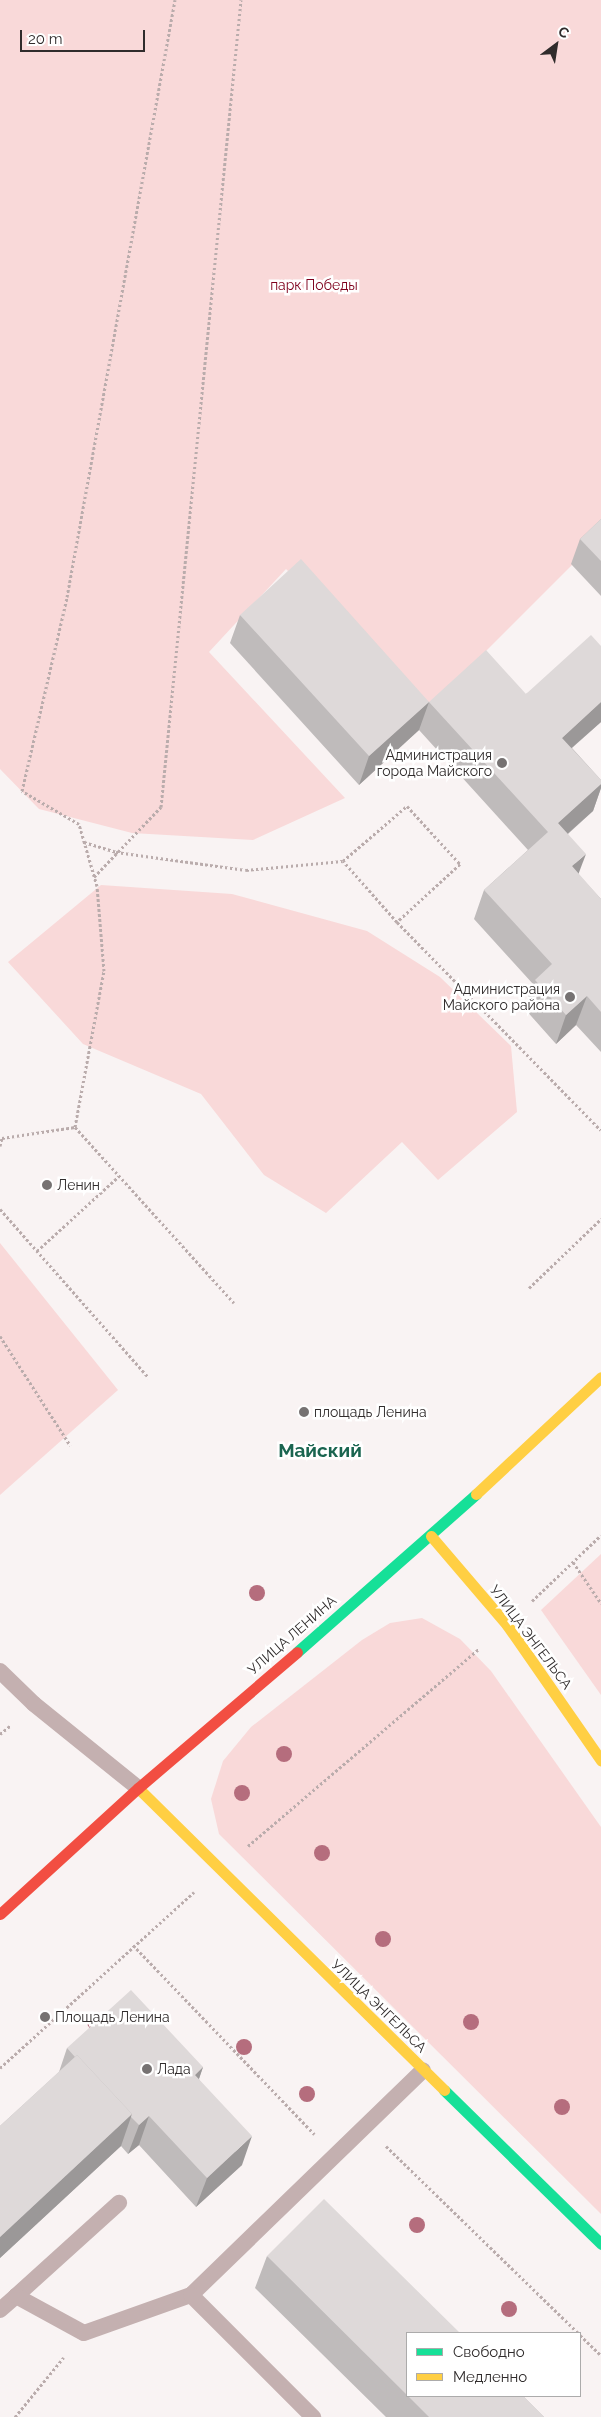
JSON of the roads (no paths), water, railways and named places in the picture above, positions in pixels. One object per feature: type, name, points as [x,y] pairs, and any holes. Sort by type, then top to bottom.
[{"type":"street","name":"УЛИЦА ЛЕНИНА","points":[[0,1914],[138,1788],[431,1536],[601,1377]]},
{"type":"street","name":"УЛИЦА ЭНГЕЛЬСА","points":[[431,1536],[507,1625],[601,1760]]},
{"type":"street","name":"УЛИЦА ЭНГЕЛЬСА","points":[[138,1788],[219,1870],[601,2244]]},
{"type":"lane","points":[[0,1671],[34,1704],[138,1788]]},
{"type":"lane","points":[[16,2296],[84,2333],[191,2295],[423,2070]]},
{"type":"lane","points":[[0,2310],[119,2203]]},
{"type":"lane","points":[[191,2295],[313,2417]]},
{"type":"place","name":"Администрация города Майского","points":[[502,763]]},
{"type":"place","name":"Администрация Майского района","points":[[570,997]]},
{"type":"place","name":"Ленин","points":[[47,1185]]},
{"type":"place","name":"площадь Ленина","points":[[304,1412]]},
{"type":"place","name":"Площадь Ленина","points":[[45,2017]]},
{"type":"place","name":"Лада","points":[[147,2069]]},
{"type":"district","name":"Майский","points":[[320,1451]]},
{"type":"park label","name":"парк Победы","points":[[314,285]]}]
